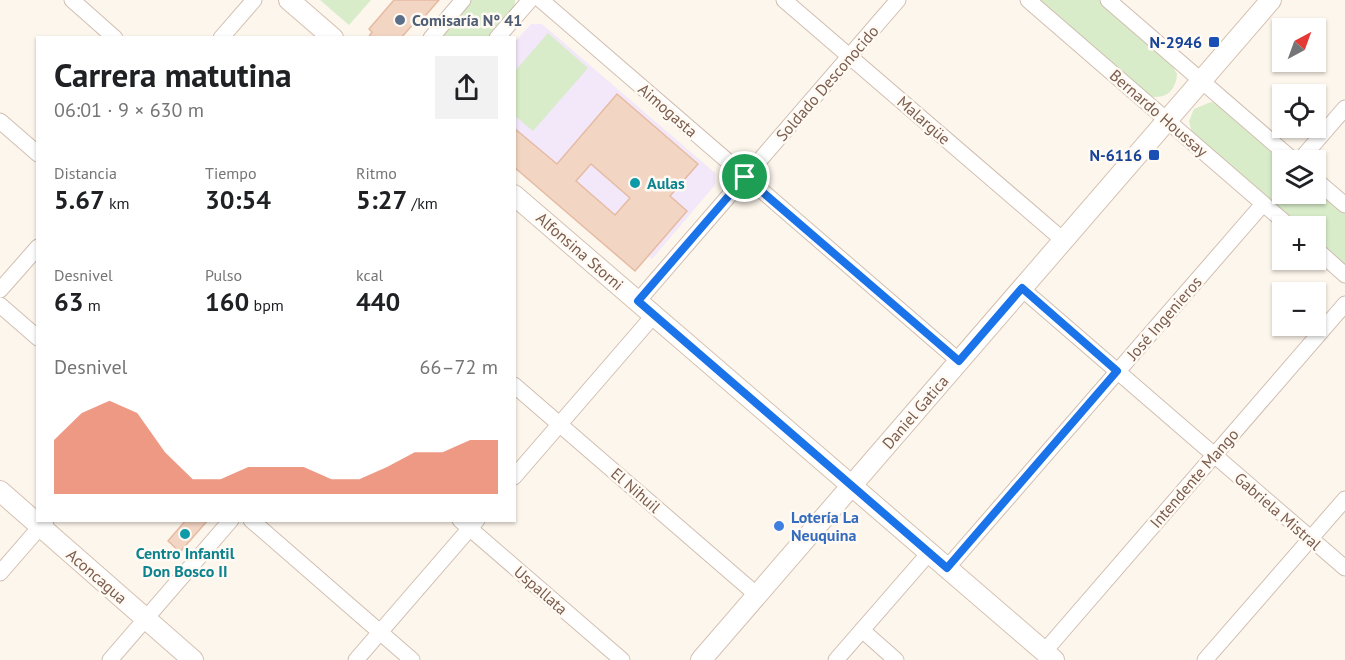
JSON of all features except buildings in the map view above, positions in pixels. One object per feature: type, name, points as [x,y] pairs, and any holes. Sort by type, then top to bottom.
[{"type":"street","points":[[72,0],[113,36]]},
{"type":"street","points":[[223,36],[254,0]]},
{"type":"street","points":[[289,0],[331,36]]},
{"type":"street","points":[[433,36],[463,0]]},
{"type":"street","points":[[499,36],[530,0]]},
{"type":"street","name":"Aimogasta","points":[[541,0],[959,361]]},
{"type":"street","name":"Malargüe","points":[[784,0],[1063,240]]},
{"type":"street","name":"Soldado Desconocido","points":[[638,301],[898,0]]},
{"type":"street","name":"Bernardo Houssay","points":[[1028,0],[1277,216]]},
{"type":"street","points":[[1108,0],[1281,150]]},
{"type":"street","name":"Daniel Gatica","points":[[701,660],[1270,0]]},
{"type":"street","points":[[1309,150],[1345,108]]},
{"type":"street","points":[[0,121],[36,152]]},
{"type":"street","points":[[1326,189],[1345,205]]},
{"type":"street","name":"Alfonsina Storni","points":[[516,197],[1049,656]]},
{"type":"street","name":"José Ingenieros","points":[[947,568],[1263,204]]},
{"type":"street","points":[[0,290],[36,249]]},
{"type":"street","points":[[1326,258],[1345,275]]},
{"type":"street","name":"Gabriela Mistral","points":[[1022,288],[1345,568]]},
{"type":"street","name":"Intendente Mango","points":[[1049,656],[1214,455],[1345,304]]},
{"type":"street","points":[[0,305],[36,336]]},
{"type":"street","points":[[516,475],[654,315]]},
{"type":"street","name":"El Nihuil","points":[[516,387],[757,595]]},
{"type":"street","name":"Aconcagua","points":[[0,491],[36,519]]},
{"type":"street","points":[[1205,660],[1345,499]]},
{"type":"street","points":[[110,660],[229,522]]},
{"type":"street","points":[[253,522],[412,660]]},
{"type":"street","points":[[356,660],[469,523]]},
{"type":"street","name":"Uspallata","points":[[469,523],[622,660]]},
{"type":"street","points":[[0,573],[43,524]]},
{"type":"street","name":"Aconcagua","points":[[43,524],[193,660]]},
{"type":"street","points":[[836,660],[929,553]]},
{"type":"street","points":[[862,630],[896,660]]},
{"type":"shaded area","points":[[531,24],[542,24],[715,173],[715,185],[652,259],[648,256],[635,271],[516,169],[516,41]]},
{"type":"green space","points":[[320,0],[371,0],[349,25]]},
{"type":"green space","points":[[470,0],[515,0],[513,11],[493,36],[440,36]]},
{"type":"green space","points":[[1036,0],[1099,0],[1170,62],[1177,74],[1175,85],[1165,95],[1149,96]]},
{"type":"green space","points":[[548,33],[588,68],[533,131],[516,117],[516,70]]},
{"type":"green space","points":[[1211,102],[1218,104],[1272,151],[1272,203],[1192,134],[1189,121],[1194,109]]},
{"type":"green space","points":[[1326,196],[1345,213],[1345,266],[1326,250],[1326,216],[1286,216],[1273,204],[1326,204]]},
{"type":"place","name":"Comisaría N° 41","points":[[400,20]]},
{"type":"place","name":"N-2946","points":[[1214,42]]},
{"type":"place","name":"N-6116","points":[[1154,155]]},
{"type":"place","name":"Aulas","points":[[635,183]]},
{"type":"place","name":"Lotería La Neuquina","points":[[779,526]]},
{"type":"place","name":"Centro Infantil Don Bosco II","points":[[185,534]]},
{"type":"route","points":[[745,177],[959,361],[1022,288],[1117,371],[947,568],[638,301],[745,177]]}]
